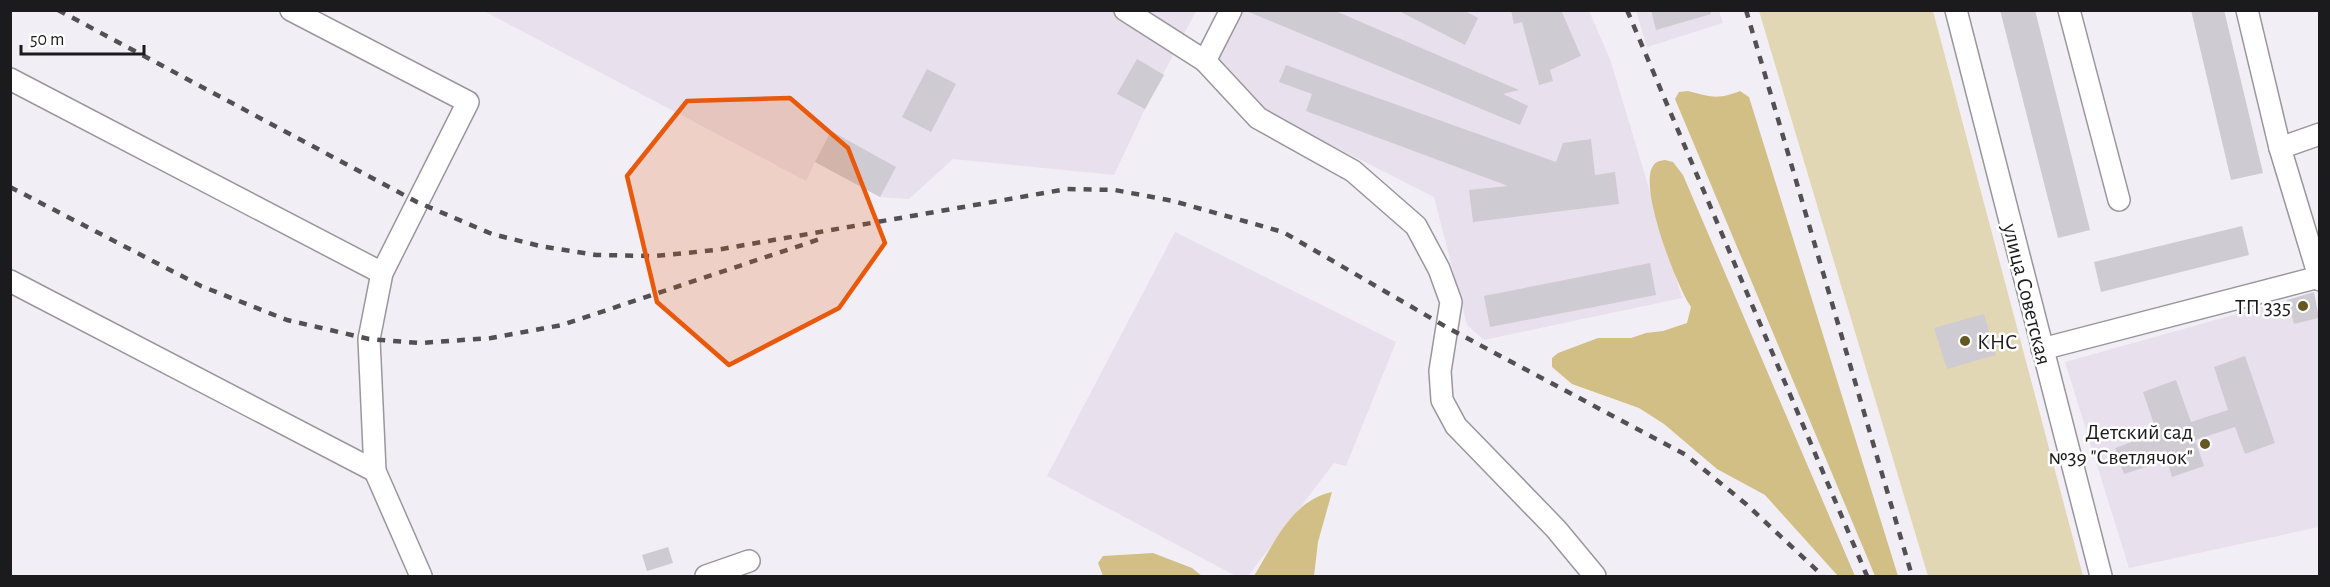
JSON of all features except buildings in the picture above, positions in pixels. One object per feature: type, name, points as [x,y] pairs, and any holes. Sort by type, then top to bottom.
[{"type":"street","points":[[291,10],[468,102],[382,273],[369,339],[375,471],[421,576]]},
{"type":"street","points":[[1125,10],[1205,62],[1258,118],[1353,171],[1416,226],[1439,268],[1450,302],[1440,371],[1442,400],[1456,426],[1556,529],[1595,576]]},
{"type":"street","points":[[1205,62],[1231,10]]},
{"type":"street","name":"улица Советская","points":[[1956,10],[2101,576]]},
{"type":"street","points":[[2069,10],[2119,200]]},
{"type":"street","points":[[2042,349],[2319,279],[2280,148],[2247,10]]},
{"type":"street","points":[[10,79],[382,273]]},
{"type":"street","points":[[2280,148],[2319,134]]},
{"type":"street","points":[[10,281],[375,471]]},
{"type":"street","points":[[706,576],[748,561]]},
{"type":"highlighted area","points":[[790,98],[848,148],[885,243],[839,308],[729,365],[657,302],[627,176],[687,101]]},
{"type":"shaded area","points":[[484,11],[1196,11],[1114,175],[953,159],[909,199],[880,197],[815,162],[806,181]]},
{"type":"shaded area","points":[[1218,11],[1589,11],[1610,59],[1682,298],[1484,340],[1467,325],[1434,197],[1260,109],[1198,50]]},
{"type":"shaded area","points":[[1636,11],[1719,11],[1723,23],[1647,47]]},
{"type":"shaded area","points":[[1759,11],[1933,11],[2083,576],[1928,576]]},
{"type":"shaded area","points":[[1688,91],[1714,97],[1740,91],[1749,97],[1898,576],[1875,576],[1675,99],[1679,92]]},
{"type":"shaded area","points":[[1665,160],[1673,162],[1683,175],[1855,576],[1838,576],[1765,495],[1717,469],[1664,424],[1639,408],[1572,384],[1552,367],[1552,358],[1558,353],[1598,338],[1631,338],[1687,323],[1691,307],[1677,279],[1661,237],[1651,194],[1650,177],[1653,166]]},
{"type":"shaded area","points":[[1175,232],[1396,342],[1346,466],[1334,463],[1248,576],[1236,576],[1047,476]]},
{"type":"shaded area","name":"Детский сад №39 \"Светлячок\"","points":[[2287,300],[2294,324],[2319,318],[2319,527],[2129,568],[2065,362]]},
{"type":"shaded area","points":[[1332,492],[1318,542],[1314,576],[1254,576],[1276,538],[1295,514],[1306,504]]},
{"type":"shaded area","points":[[1153,553],[1192,568],[1202,576],[1103,576],[1098,563],[1103,556]]},
{"type":"railway","points":[[58,10],[417,202],[492,234],[540,246],[596,255],[655,256],[716,250],[1067,189],[1115,190],[1173,201],[1283,232],[1448,328],[1686,455],[1746,504],[1823,576]]},
{"type":"railway","points":[[1627,10],[1867,576]]},
{"type":"railway","points":[[1746,10],[1912,576]]},
{"type":"railway","points":[[10,187],[201,286],[287,320],[369,339],[420,343],[491,338],[562,325],[823,238]]},
{"type":"place","name":"ТП 335","points":[[2303,306]]},
{"type":"place","name":"КНС","points":[[1965,341]]},
{"type":"place","name":"Детский сад №39 \"Светлячок\"","points":[[2205,444]]}]
